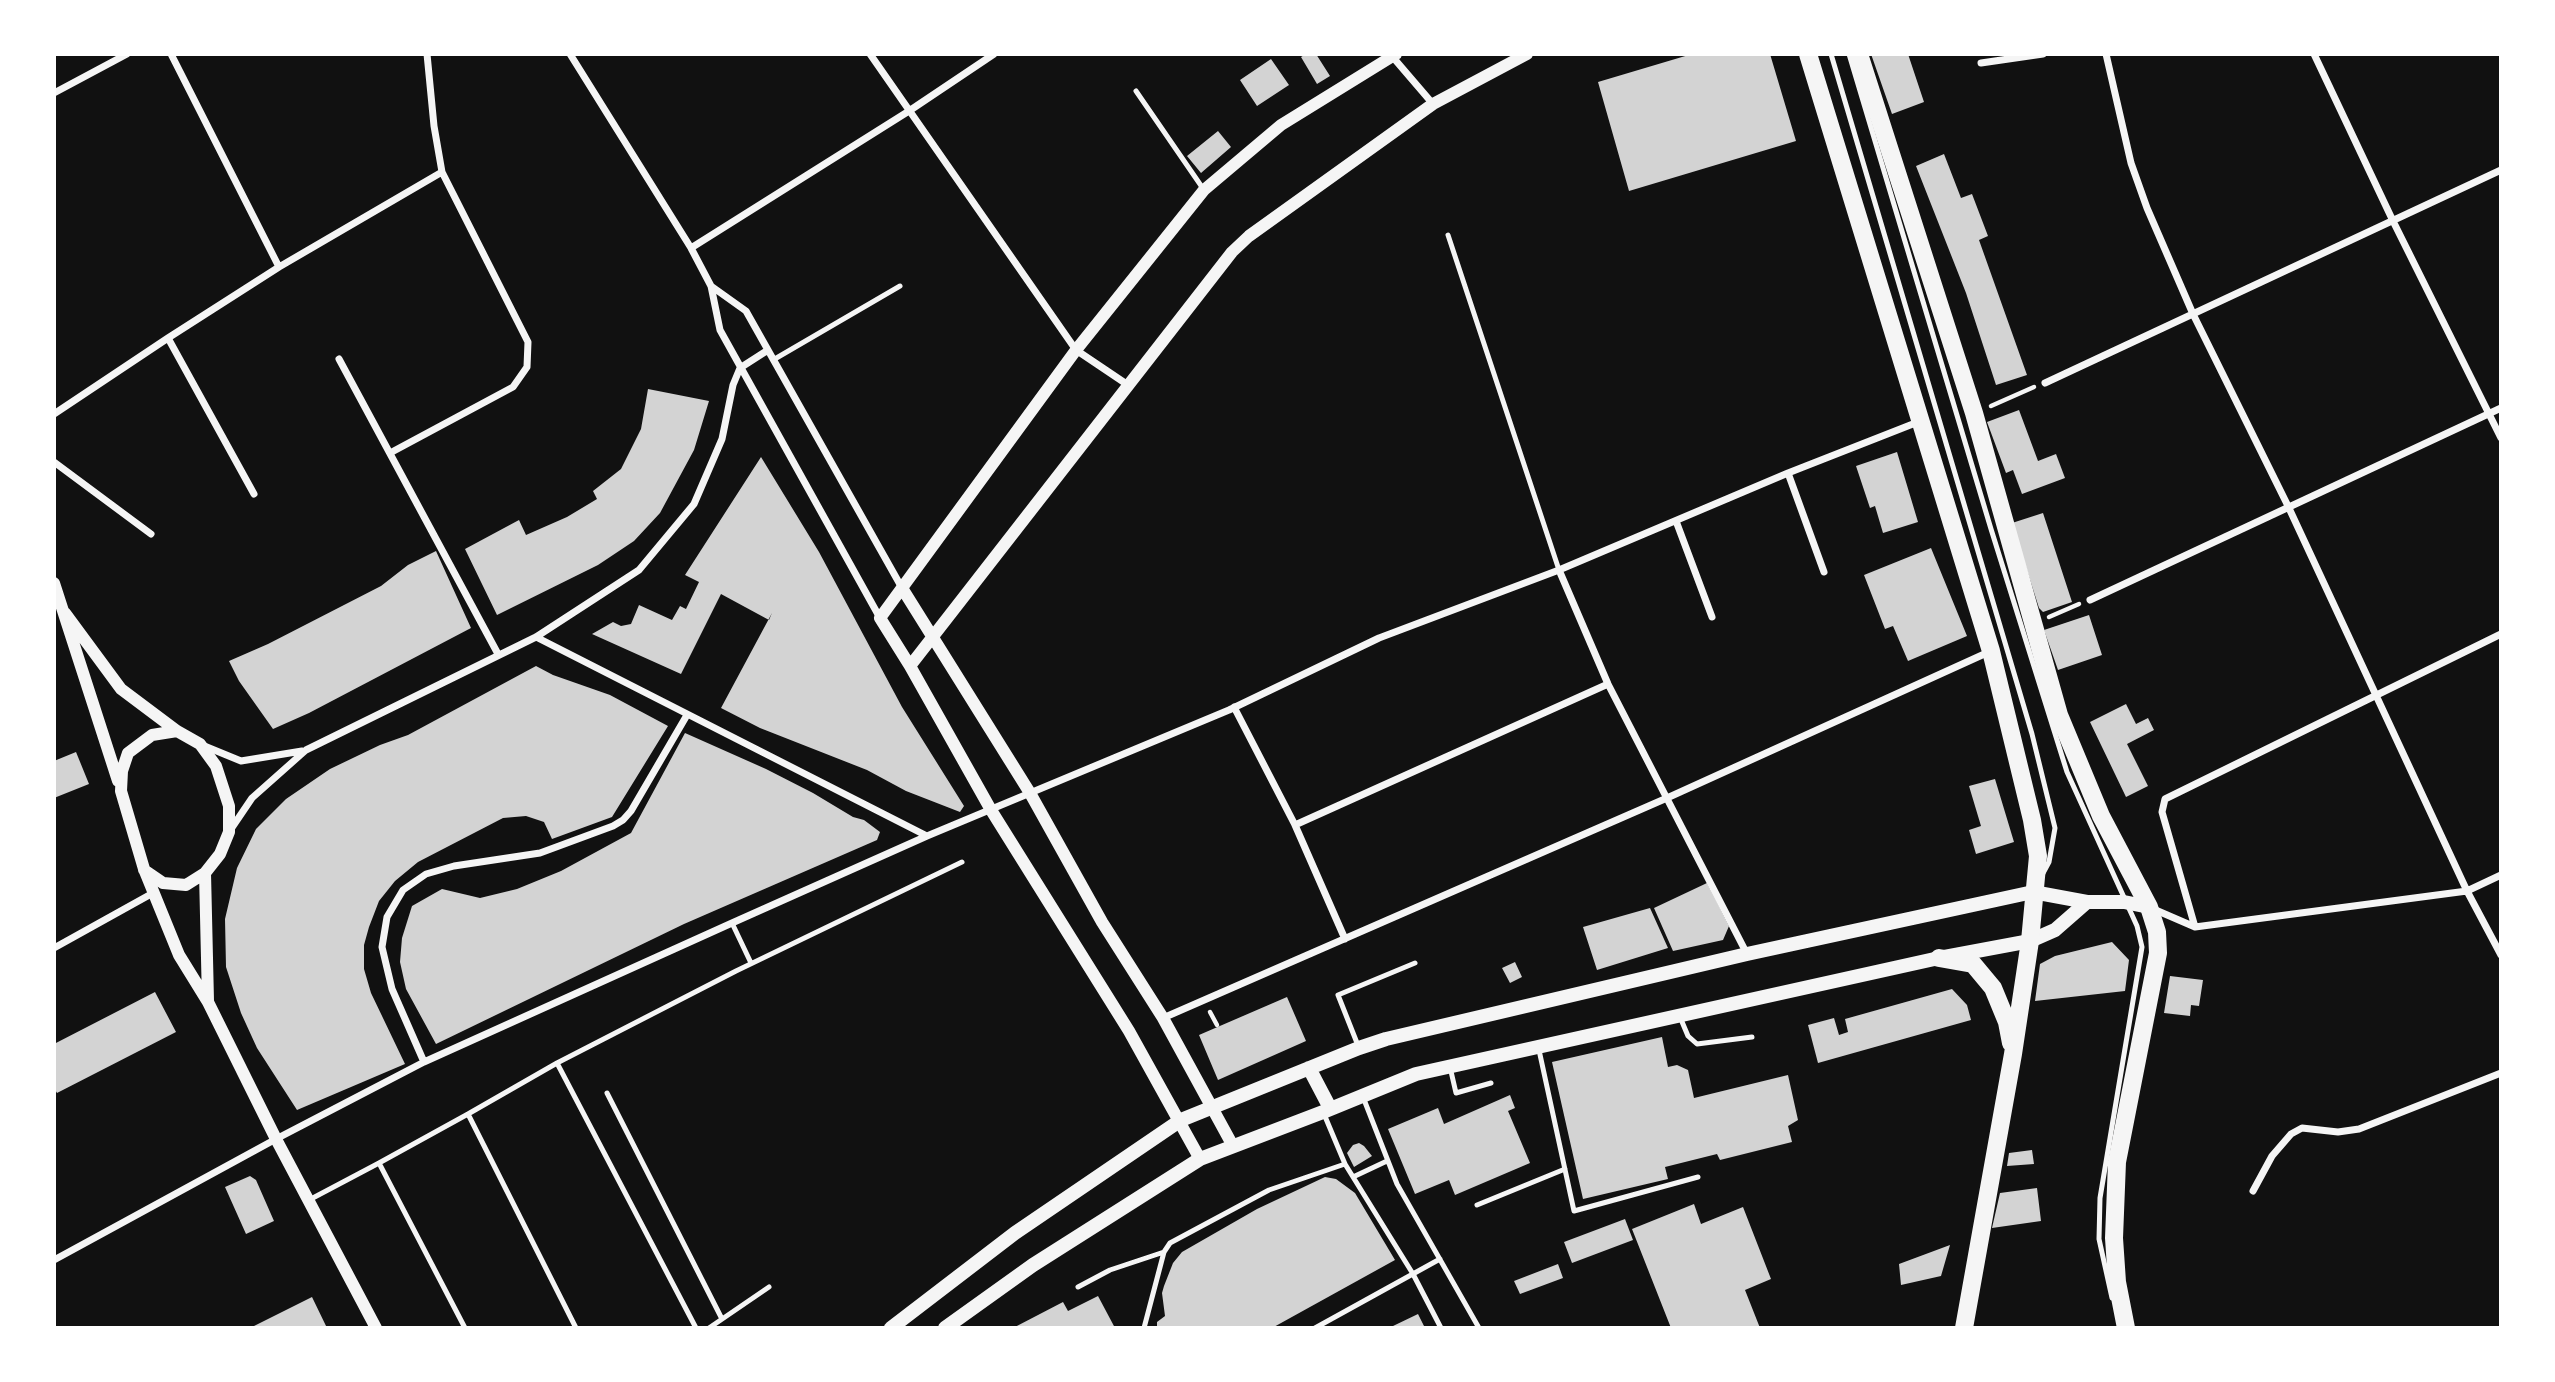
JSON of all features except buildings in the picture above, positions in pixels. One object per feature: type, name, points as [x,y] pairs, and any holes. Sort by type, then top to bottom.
[{"type":"main road","points":[[1808,54],[1990,651],[2032,820],[2038,856],[2030,941],[2013,1054],[1964,1328]]},
{"type":"main road","points":[[1859,54],[1974,413],[2059,715],[2101,816],[2149,907],[2157,932],[2158,953],[2117,1162],[2117,1282],[2126,1328]]},
{"type":"main road","points":[[891,1328],[1015,1233],[1181,1121],[1359,1048],[1386,1039],[1747,954],[2033,892],[2087,902],[2124,902],[2149,907]]},
{"type":"main road","points":[[945,1328],[1033,1265],[1200,1158],[1416,1074],[1939,958],[2030,941],[2055,930],[2087,902]]},
{"type":"main road","points":[[1939,958],[1973,964],[1993,988],[2007,1022],[2013,1054]]},
{"type":"main road","points":[[1310,1068],[1327,1110]]},
{"type":"street","points":[[54,93],[127,54]]},
{"type":"street","points":[[171,54],[279,267]]},
{"type":"street","points":[[390,453],[513,387],[527,367],[528,342],[442,172],[434,127],[427,54]]},
{"type":"street","points":[[570,54],[691,248],[711,286],[720,330],[880,618],[910,666],[990,810],[1129,1031],[1200,1158]]},
{"type":"street","points":[[870,54],[1076,350],[1128,386]]},
{"type":"street","points":[[691,248],[909,111],[994,54]]},
{"type":"street","points":[[910,666],[1240,244],[1433,104],[1527,54]]},
{"type":"street","points":[[1981,63],[2043,54]]},
{"type":"street","points":[[2106,54],[2131,163],[2147,208],[2193,314],[2288,506],[2467,891],[2501,955]]},
{"type":"street","points":[[2314,54],[2501,438]]},
{"type":"street","points":[[880,618],[1076,350],[1204,190],[1281,125],[1393,55],[1433,104]]},
{"type":"street","points":[[2045,383],[2501,170]]},
{"type":"street","points":[[54,414],[279,267],[442,172]]},
{"type":"street","points":[[711,286],[746,311],[902,588],[1030,793],[1102,922],[1163,1018],[1233,1146]]},
{"type":"street","points":[[168,338],[254,494]]},
{"type":"street","points":[[144,869],[163,883],[186,885],[205,873],[220,854],[229,832],[252,798],[306,750],[536,637],[639,570],[694,504],[722,439],[733,385],[740,368],[768,350]]},
{"type":"street","points":[[339,359],[498,654]]},
{"type":"street","points":[[2090,600],[2501,408]]},
{"type":"street","points":[[54,1260],[424,1062],[927,835],[1234,707],[1378,638],[1559,570],[1919,421]]},
{"type":"street","points":[[54,462],[151,534]]},
{"type":"street","points":[[1788,473],[1824,572]]},
{"type":"street","points":[[1676,521],[1712,617]]},
{"type":"street","points":[[1559,570],[1608,684],[1747,954]]},
{"type":"street","points":[[54,583],[144,869],[179,956],[208,1002],[276,1139],[376,1328]]},
{"type":"street","points":[[65,612],[121,690],[177,731],[241,761],[306,750]]},
{"type":"street","points":[[2195,927],[2162,812],[2165,799],[2501,634]]},
{"type":"street","points":[[536,637],[927,835]]},
{"type":"street","points":[[1163,1018],[1667,797],[1990,651]]},
{"type":"street","points":[[1294,825],[1608,684]]},
{"type":"street","points":[[1234,707],[1294,825],[1345,939]]},
{"type":"street","points":[[424,1062],[392,989],[382,947],[387,918],[404,890],[426,874],[454,866],[540,853],[623,820],[631,811],[687,715]]},
{"type":"street","points":[[121,791],[122,771],[128,753],[152,735],[177,731]]},
{"type":"street","points":[[200,744],[216,766],[229,806],[229,832]]},
{"type":"street","points":[[205,873],[208,1002]]},
{"type":"street","points":[[2149,907],[2195,927],[2467,891],[2501,875]]},
{"type":"street","points":[[54,948],[153,893]]},
{"type":"street","points":[[2253,1191],[2272,1156],[2291,1134],[2302,1128],[2338,1132],[2359,1129],[2501,1073]]},
{"type":"lane","points":[[1831,54],[2032,734],[2055,828],[2049,862],[2033,892]]},
{"type":"lane","points":[[1849,54],[1991,529],[2067,772],[2137,926],[2142,947],[2100,1198],[2099,1239],[2104,1271],[2120,1328]]},
{"type":"lane","points":[[1136,91],[1204,190]]},
{"type":"lane","points":[[1448,235],[1559,570]]},
{"type":"lane","points":[[773,360],[900,286]]},
{"type":"lane","points":[[309,1200],[557,1063],[751,963],[962,862]]},
{"type":"lane","points":[[732,923],[751,963]]},
{"type":"lane","points":[[1359,1048],[1338,995],[1415,963]]},
{"type":"lane","points":[[1680,1015],[1688,1036],[1697,1044],[1752,1037]]},
{"type":"lane","points":[[1538,1046],[1574,1211],[1698,1177]]},
{"type":"lane","points":[[557,1063],[696,1328]]},
{"type":"lane","points":[[1450,1066],[1456,1093],[1492,1083]]},
{"type":"lane","points":[[607,1093],[722,1319]]},
{"type":"lane","points":[[1363,1095],[1387,1161],[1419,1227],[1479,1328]]},
{"type":"lane","points":[[1327,1110],[1345,1164],[1413,1274],[1441,1328]]},
{"type":"lane","points":[[468,1114],[576,1328]]},
{"type":"lane","points":[[1353,1177],[1387,1161]]},
{"type":"lane","points":[[379,1163],[465,1328]]},
{"type":"lane","points":[[1144,1328],[1164,1252],[1170,1244],[1269,1190],[1345,1164]]},
{"type":"lane","points":[[1477,1205],[1565,1169]]},
{"type":"lane","points":[[1078,1287],[1110,1270],[1164,1252]]},
{"type":"lane","points":[[1315,1328],[1440,1259]]},
{"type":"lane","points":[[709,1328],[769,1287]]},
{"type":"path","points":[[1974,413],[2045,383]]},
{"type":"path","points":[[2034,624],[2090,600]]},
{"type":"path","points":[[1203,1016],[1211,1012],[1217,1026]]}]
